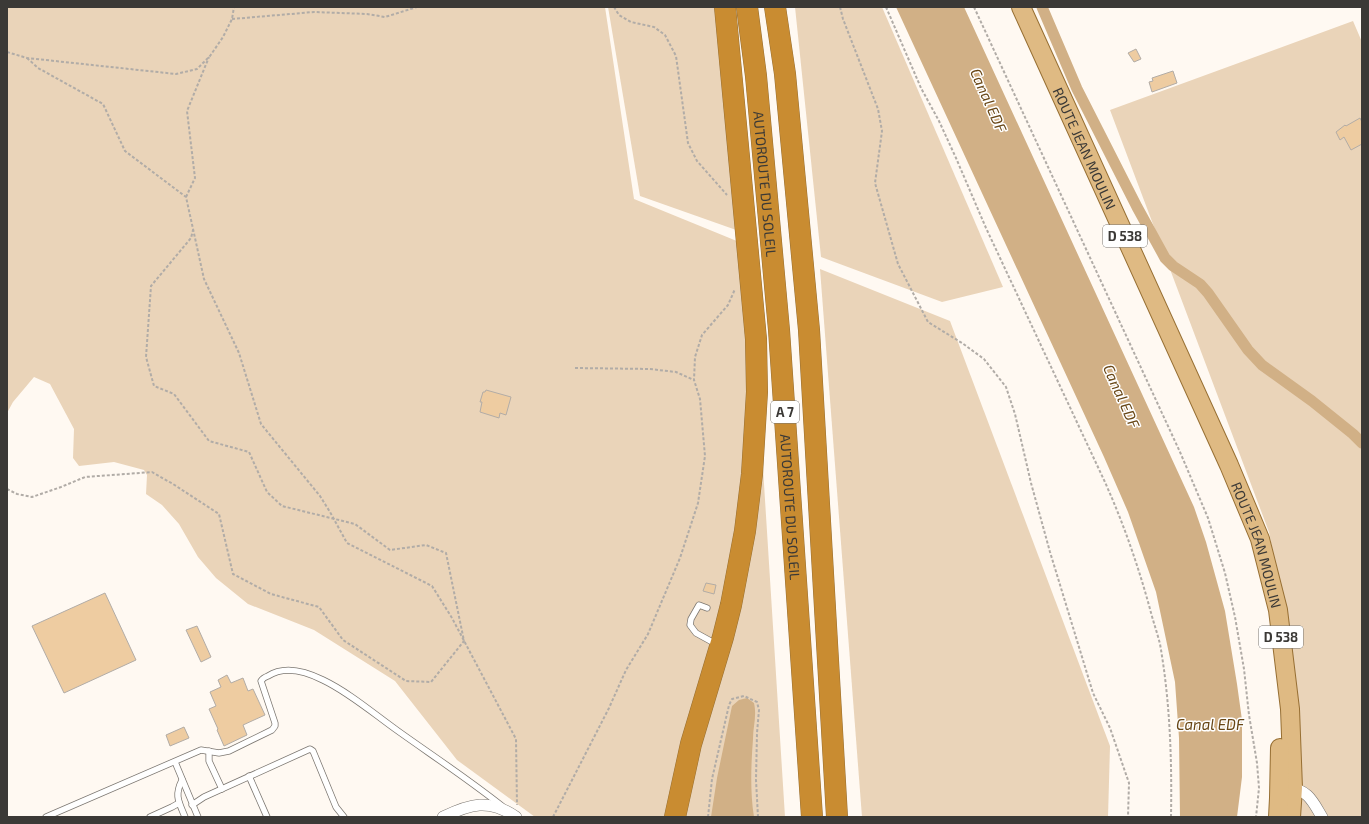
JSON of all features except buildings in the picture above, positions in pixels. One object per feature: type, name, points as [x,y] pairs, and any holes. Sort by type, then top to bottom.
[{"type":"highway","points":[[675,817],[691,744],[720,646],[735,587],[745,531],[752,474],[757,392],[756,339],[725,7]]},
{"type":"highway","name":"AUTOROUTE DU SOLEIL","points":[[747,7],[756,76],[779,330],[812,817]]},
{"type":"highway","name":"AUTOROUTE DU SOLEIL","points":[[775,7],[785,74],[809,330],[837,817]]},
{"type":"main road","name":"ROUTE JEAN MOULIN","points":[[1021,7],[1230,465],[1260,539],[1278,610],[1290,709],[1286,792],[1278,817]]},
{"type":"main road","name":"ROUTE JEAN MOULIN","points":[[1230,465],[1251,537],[1270,617],[1281,716],[1286,792],[1291,817]]},
{"type":"street","points":[[1286,792],[1307,793],[1322,817]]},
{"type":"street","points":[[443,817],[472,805],[493,806],[513,815]]},
{"type":"lane","points":[[707,608],[699,605],[691,619],[690,625],[696,633],[720,646]]},
{"type":"lane","points":[[46,817],[201,750],[219,753],[229,751],[272,730],[276,723],[261,682],[263,679],[279,670],[300,671],[323,680],[350,696],[513,815]]},
{"type":"lane","points":[[192,805],[222,788],[310,749],[313,752],[336,807],[344,817]]},
{"type":"lane","points":[[209,751],[209,761],[222,788]]},
{"type":"lane","points":[[175,762],[198,817]]},
{"type":"lane","points":[[249,776],[267,817]]},
{"type":"lane","points":[[182,780],[177,790],[179,803],[185,817]]},
{"type":"lane","points":[[150,817],[179,803]]},
{"type":"path","points":[[234,7],[232,19],[223,37],[210,56],[187,111],[195,178],[186,197],[204,279],[239,353],[261,424],[320,496],[347,543],[432,586],[452,618],[516,739],[517,808],[513,815]]},
{"type":"path","points":[[232,19],[314,12],[367,14],[385,17],[417,7]]},
{"type":"path","points":[[614,7],[619,15],[631,22],[654,27],[665,35],[676,56],[688,143],[697,160],[729,197]]},
{"type":"path","points":[[840,7],[842,19],[878,109],[882,131],[875,183],[898,264],[928,322],[962,342],[984,359],[1006,387],[1016,414],[1031,482],[1050,552],[1090,686],[1110,728],[1129,783],[1128,817]]},
{"type":"path","points":[[886,7],[921,88],[945,134],[986,228],[1107,486],[1131,546],[1141,576],[1159,643],[1168,702],[1171,758],[1171,817]]},
{"type":"path","points":[[974,7],[1173,438],[1208,518],[1225,573],[1235,617],[1244,669],[1249,715],[1257,763],[1259,788],[1256,817]]},
{"type":"path","points":[[7,52],[27,58],[176,74],[197,68],[210,56]]},
{"type":"path","points":[[27,58],[38,68],[103,104],[125,151],[186,197]]},
{"type":"path","points":[[193,230],[191,238],[151,286],[146,357],[154,386],[174,394],[209,441],[249,452],[267,492],[282,506],[355,524],[390,550],[426,546],[446,552],[464,641]]},
{"type":"path","points":[[553,817],[609,708],[626,670],[648,634],[680,558],[698,503],[705,456],[700,399],[694,380],[695,357],[702,335],[728,305],[736,286]]},
{"type":"path","points":[[575,368],[650,369],[676,372],[694,380]]},
{"type":"path","points":[[7,489],[17,494],[32,497],[85,477],[152,472],[219,514],[232,574],[271,594],[319,607],[343,640],[406,681],[431,682],[464,641]]},
{"type":"path","points":[[708,817],[712,779],[729,705],[732,699],[744,696],[757,702],[760,710],[757,733],[756,780],[758,817]]},
{"type":"shaded area","points":[[7,7],[605,7],[634,199],[749,246],[785,817],[535,817],[457,760],[395,681],[314,630],[248,604],[216,578],[198,557],[179,524],[162,505],[146,494],[147,475],[144,470],[114,462],[79,466],[73,458],[74,429],[50,384],[34,377],[13,402],[7,413]]},
{"type":"shaded area","points":[[608,7],[724,7],[756,237],[640,196]]},
{"type":"shaded area","points":[[795,7],[882,7],[1003,287],[942,302],[821,257]]},
{"type":"shaded area","points":[[1353,21],[1362,42],[1362,817],[1295,817],[1288,630],[1269,532],[1110,110]]},
{"type":"shaded area","points":[[820,269],[950,321],[1110,746],[1108,817],[862,817]]},
{"type":"water","name":"Canal EDF","points":[[896,7],[964,7],[1194,507],[1206,542],[1225,611],[1242,720],[1242,777],[1237,817],[1180,817],[1179,738],[1175,682],[1156,592],[1128,512]]},
{"type":"water","points":[[747,698],[754,703],[755,713],[751,778],[754,817],[711,817],[717,778],[732,706],[739,700]]},
{"type":"waterway","points":[[1042,7],[1077,89],[1137,207],[1165,258],[1173,266],[1200,284],[1248,350],[1262,365],[1312,401],[1362,443]]}]
